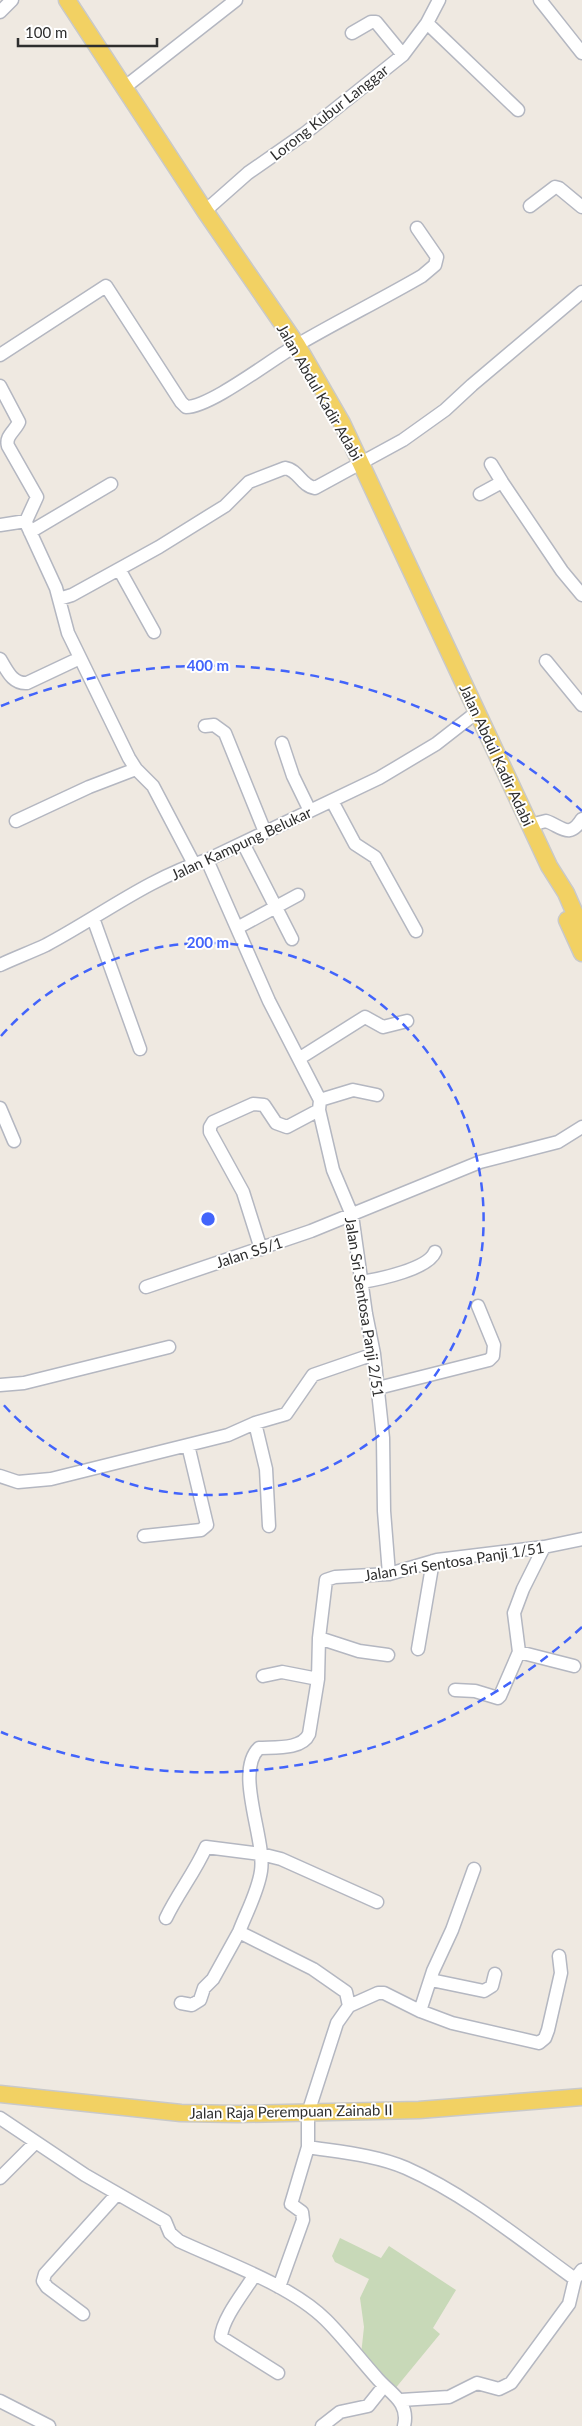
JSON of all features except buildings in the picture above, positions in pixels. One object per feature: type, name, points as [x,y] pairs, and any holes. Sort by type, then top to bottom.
[{"type":"main road","name":"Jalan Abdul Kadir Adabi","points":[[67,0],[205,211],[297,345],[342,423],[549,866],[566,893],[582,930]]},
{"type":"main road","name":"Jalan Abdul Kadir Adabi","points":[[549,866],[557,897],[582,953]]},
{"type":"main road","name":"Jalan Raja Perempuan Zainab II","points":[[0,2094],[181,2113],[419,2110],[582,2097]]},
{"type":"street","points":[[0,12],[12,0]]},
{"type":"street","points":[[125,87],[236,0]]},
{"type":"street","name":"Lorong Kubur Langgar","points":[[205,211],[248,173],[304,134],[403,55],[427,23],[439,0]]},
{"type":"street","points":[[540,0],[582,53]]},
{"type":"street","points":[[352,33],[371,22],[376,22],[403,55]]},
{"type":"street","points":[[427,23],[518,110]]},
{"type":"street","points":[[530,206],[555,187],[559,188],[582,207]]},
{"type":"street","points":[[0,355],[106,286],[150,356],[186,407],[194,406],[228,390],[297,345],[422,276],[435,265],[436,253],[417,228]]},
{"type":"street","points":[[58,599],[72,595],[119,569],[225,506],[249,482],[279,468],[291,468],[306,485],[315,488],[403,440],[445,410],[581,294]]},
{"type":"street","points":[[0,386],[19,422],[8,436],[8,446],[37,497],[28,526],[56,588],[68,633],[136,769],[153,786],[194,864]]},
{"type":"street","points":[[491,464],[562,571],[582,595]]},
{"type":"street","points":[[480,494],[502,482]]},
{"type":"street","points":[[0,525],[28,526],[111,484]]},
{"type":"street","points":[[119,569],[154,632]]},
{"type":"street","points":[[0,659],[13,679],[22,684],[27,684],[80,658]]},
{"type":"street","points":[[546,661],[582,704]]},
{"type":"street","name":"Jalan Kampung Belukar","points":[[0,965],[45,945],[128,897],[194,864],[207,860],[379,778],[436,744],[477,712]]},
{"type":"street","points":[[206,726],[214,725],[225,733],[265,832]]},
{"type":"street","points":[[282,743],[293,776],[310,811]]},
{"type":"street","points":[[16,821],[89,787],[136,769]]},
{"type":"street","points":[[332,800],[355,844],[375,857],[416,931]]},
{"type":"street","points":[[530,825],[546,821],[559,829],[569,830],[578,825],[582,820]]},
{"type":"street","points":[[244,842],[278,906],[292,938]]},
{"type":"street","name":"Jalan Sri Sentosa Panji 2/51","points":[[207,860],[268,1000],[300,1058],[320,1105],[334,1170],[352,1215],[378,1388],[383,1438],[384,1511],[389,1574]]},
{"type":"street","points":[[237,928],[298,895]]},
{"type":"street","points":[[93,918],[140,1049]]},
{"type":"street","points":[[300,1058],[365,1017],[383,1027],[407,1021]]},
{"type":"street","points":[[261,1249],[243,1192],[210,1132],[210,1127],[214,1122],[253,1104],[264,1104],[276,1123],[287,1127],[320,1105],[353,1090],[377,1095]]},
{"type":"street","points":[[0,1108],[14,1141]]},
{"type":"street","name":"Jalan S5/1","points":[[146,1287],[261,1249],[352,1215],[480,1162],[558,1142],[582,1127]]},
{"type":"street","points":[[362,1282],[383,1278],[429,1262],[435,1252]]},
{"type":"street","points":[[378,1388],[489,1360],[495,1351],[494,1344],[478,1306]]},
{"type":"street","points":[[0,1385],[24,1383],[170,1347]]},
{"type":"street","points":[[0,1476],[18,1482],[51,1479],[125,1459],[228,1435],[286,1414],[313,1375],[374,1354]]},
{"type":"street","points":[[255,1424],[266,1469],[269,1526]]},
{"type":"street","points":[[144,1536],[206,1528],[207,1522],[188,1445]]},
{"type":"street","name":"Jalan Sri Sentosa Panji 1/51","points":[[181,2003],[192,2004],[200,2000],[204,1988],[213,1979],[238,1932],[261,1871],[261,1854],[250,1790],[252,1755],[259,1748],[296,1744],[307,1739],[318,1678],[319,1638],[326,1580],[335,1577],[389,1574],[433,1561],[544,1547],[582,1539]]},
{"type":"street","points":[[455,1690],[475,1691],[498,1698],[519,1652],[514,1613],[523,1589],[544,1547]]},
{"type":"street","points":[[418,1649],[433,1561]]},
{"type":"street","points":[[319,1638],[360,1651],[388,1655]]},
{"type":"street","points":[[519,1652],[574,1666]]},
{"type":"street","points":[[263,1676],[282,1672],[318,1678]]},
{"type":"street","points":[[166,1918],[178,1894],[193,1874],[206,1847],[261,1854],[295,1863],[377,1902]]},
{"type":"street","points":[[420,2011],[474,1869]]},
{"type":"street","points":[[238,1932],[313,1969],[346,1992],[349,2006]]},
{"type":"street","points":[[279,2287],[303,2220],[302,2212],[291,2204],[308,2147],[308,2111],[337,2023],[349,2006],[378,1993],[384,1993],[420,2011],[452,2023],[539,2042],[545,2038],[548,2030],[561,1973],[559,1956]]},
{"type":"street","points":[[431,1980],[484,1991],[492,1986],[495,1974]]},
{"type":"street","points":[[0,2118],[35,2143],[117,2194],[165,2221],[170,2233],[179,2241],[279,2287],[304,2302],[326,2319],[384,2386],[401,2400],[405,2414],[404,2426]]},
{"type":"street","points":[[0,2178],[35,2143]]},
{"type":"street","points":[[308,2147],[360,2155],[404,2167],[450,2191],[579,2275],[570,2304],[511,2383],[504,2388],[477,2383],[449,2397],[401,2400]]},
{"type":"street","points":[[83,2314],[47,2287],[43,2281],[45,2274],[74,2239],[117,2194]]},
{"type":"street","points":[[254,2276],[227,2320],[221,2337],[278,2373]]},
{"type":"street","points":[[322,2426],[340,2412],[368,2406],[384,2386]]},
{"type":"street","points":[[0,2401],[49,2426]]},
{"type":"green space","points":[[340,2238],[381,2258],[389,2246],[456,2290],[433,2328],[440,2334],[394,2390],[361,2355],[364,2327],[360,2298],[369,2279],[335,2262],[332,2256]]}]
